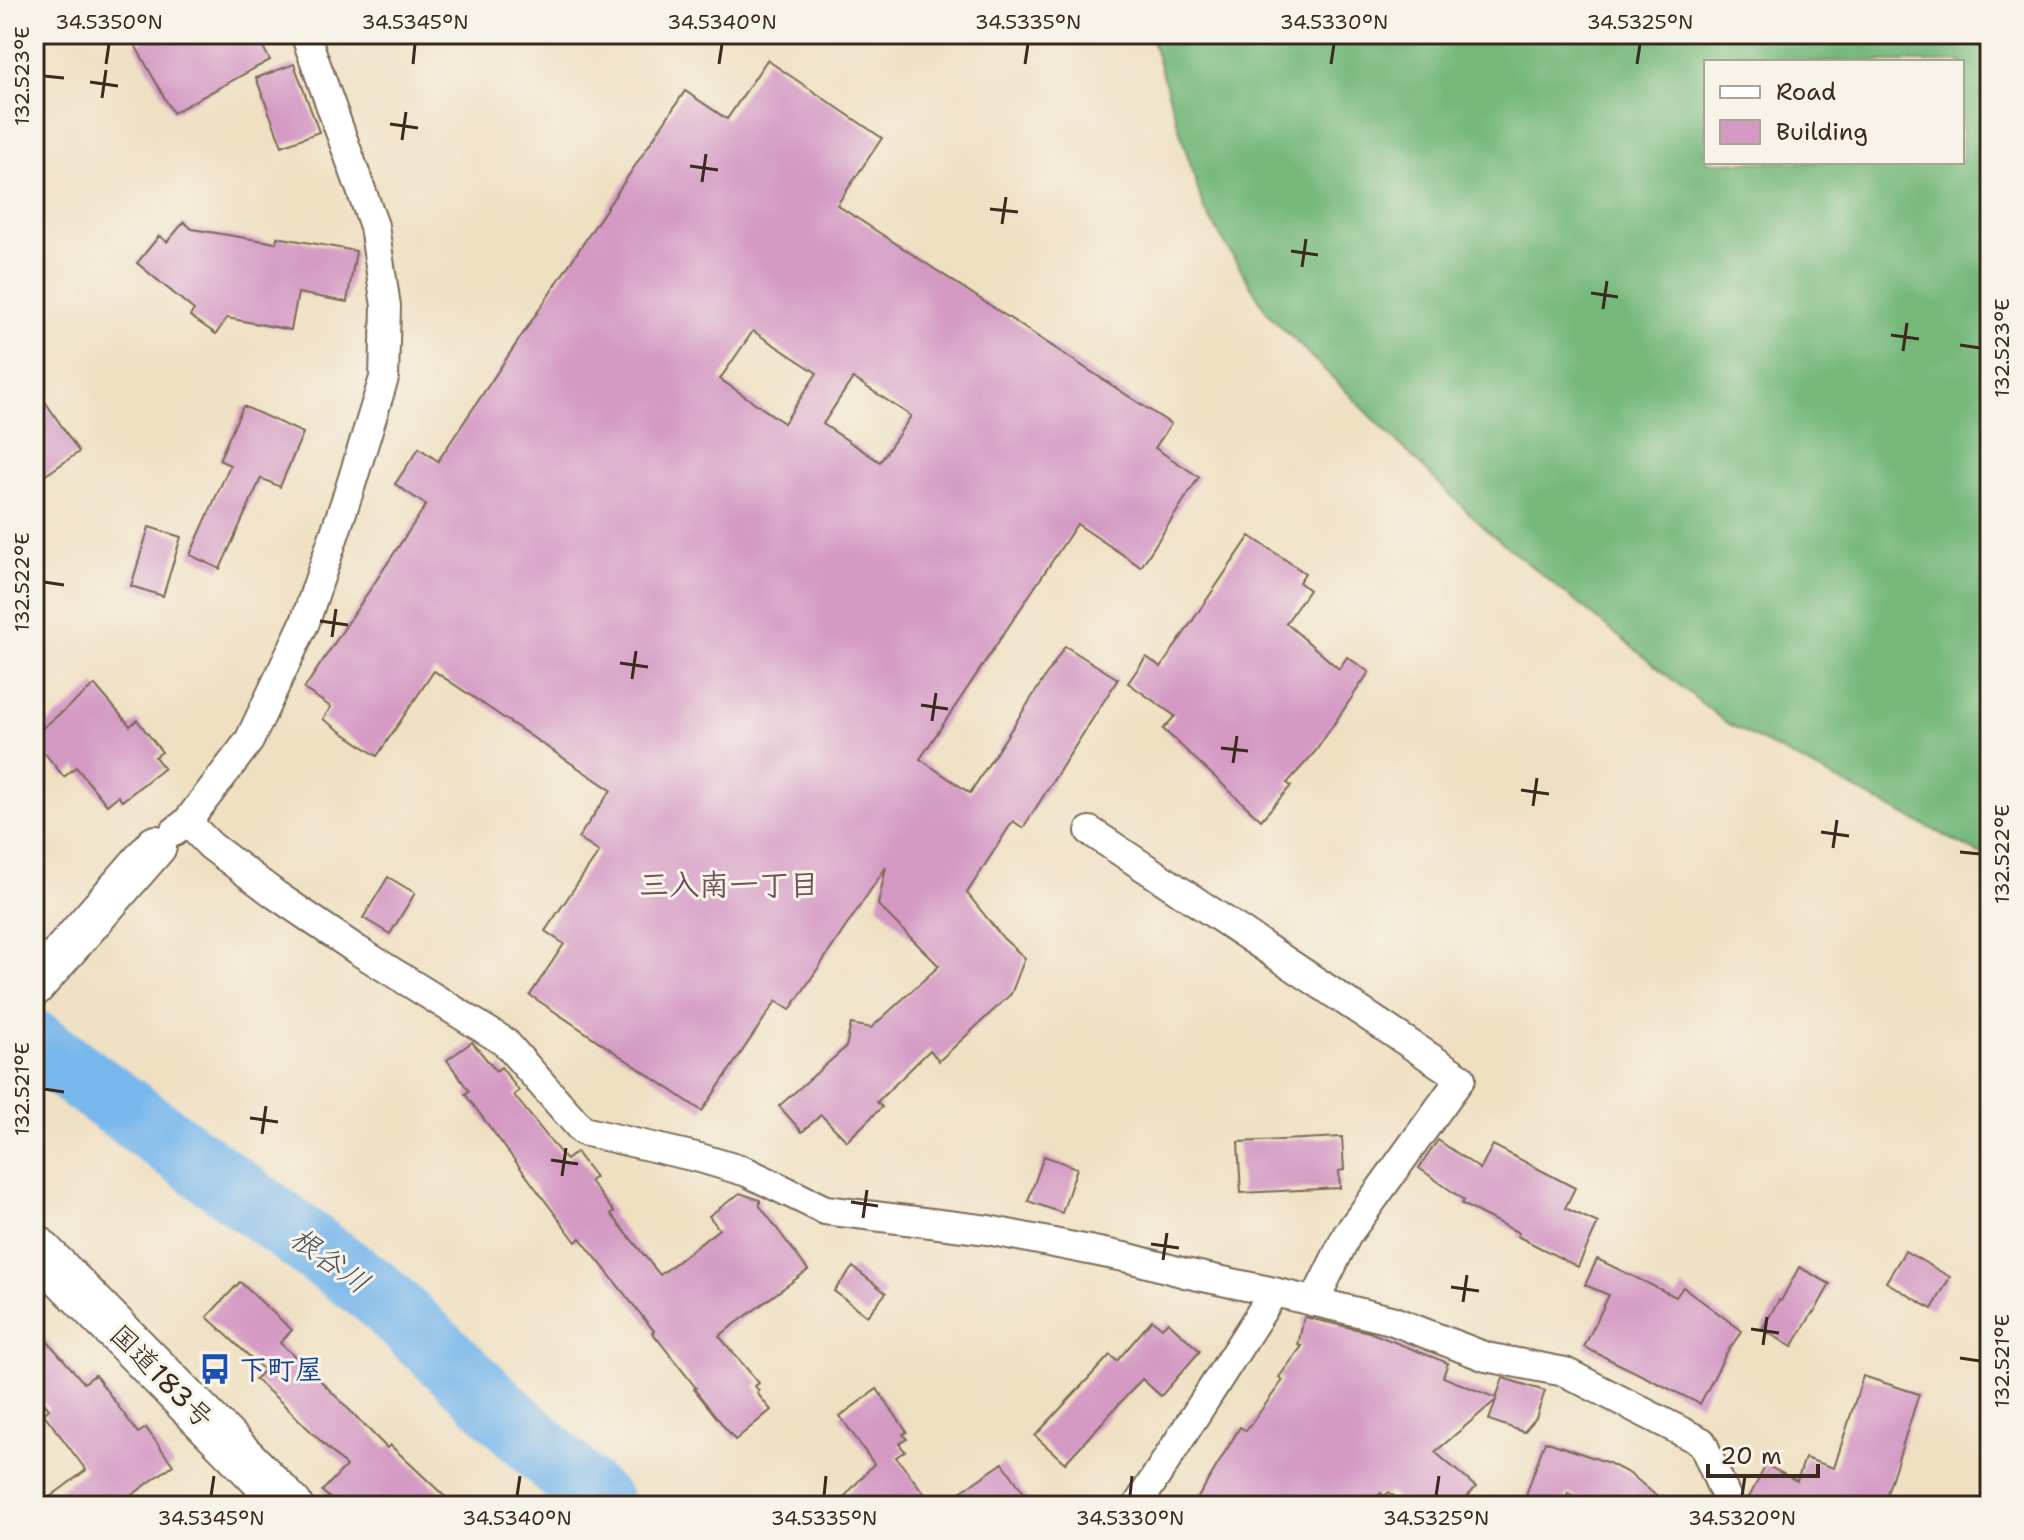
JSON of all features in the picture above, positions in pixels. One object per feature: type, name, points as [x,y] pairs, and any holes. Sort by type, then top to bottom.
[{"type":"highway","name":"国道183号","points":[[34,1246],[290,1506]]},
{"type":"street","points":[[34,986],[156,846],[187,822],[249,741],[305,622],[384,378],[386,306],[374,226],[305,34]]},
{"type":"street","points":[[187,822],[211,846],[276,895],[357,950],[505,1042],[583,1131],[747,1172],[825,1210],[988,1230],[1129,1258],[1391,1320],[1486,1357],[1565,1372],[1702,1442],[1730,1506]]},
{"type":"street","points":[[1090,831],[1461,1078],[1347,1235],[1314,1302]]},
{"type":"street","points":[[1137,1506],[1274,1292]]},
{"type":"green space","points":[[1150,34],[1990,34],[1990,859],[1725,722],[1484,528],[1268,314],[1204,209]]},
{"type":"building","points":[[155,34],[256,34],[270,60],[173,113],[135,45]]},
{"type":"building","points":[[767,60],[882,138],[837,205],[1171,424],[1155,448],[1199,477],[1141,567],[1077,524],[920,759],[970,793],[1065,646],[1118,679],[1023,828],[1013,821],[967,893],[1003,938],[1025,958],[1011,994],[939,1061],[930,1050],[877,1102],[882,1107],[847,1141],[821,1115],[802,1132],[779,1106],[846,1047],[851,1024],[871,1028],[939,966],[878,905],[886,867],[790,1010],[776,1001],[702,1111],[530,995],[564,944],[545,931],[599,852],[578,838],[611,790],[434,671],[377,756],[323,719],[331,707],[304,689],[426,505],[395,484],[419,448],[438,461],[685,91],[727,119]],"holes":[[[753,331],[817,373],[784,423],[720,379]],[[853,378],[911,416],[880,462],[823,424]]]},
{"type":"building","points":[[294,64],[319,132],[282,146],[256,78]]},
{"type":"building","points":[[184,222],[192,229],[276,243],[277,237],[356,251],[347,302],[298,293],[291,330],[227,318],[216,334],[190,316],[194,310],[137,263],[159,236],[167,242]]},
{"type":"building","points":[[34,385],[79,452],[34,483]]},
{"type":"building","points":[[243,406],[303,433],[280,487],[261,478],[220,569],[190,555],[230,465],[219,460]]},
{"type":"building","points":[[149,527],[181,537],[163,596],[131,586]]},
{"type":"building","points":[[1250,536],[1305,573],[1299,582],[1309,590],[1286,623],[1339,669],[1347,657],[1369,672],[1315,752],[1287,783],[1291,786],[1261,820],[1163,729],[1175,716],[1128,683],[1146,657],[1161,667]]},
{"type":"building","points":[[95,685],[130,726],[137,720],[162,752],[155,757],[164,768],[122,801],[118,796],[107,805],[76,767],[64,777],[34,740],[34,735]]},
{"type":"building","points":[[388,877],[415,893],[390,934],[363,918]]},
{"type":"building","points":[[472,1042],[496,1071],[501,1067],[519,1091],[514,1095],[566,1160],[576,1152],[595,1177],[590,1181],[614,1212],[611,1214],[660,1275],[719,1229],[709,1216],[740,1193],[760,1200],[760,1206],[808,1270],[719,1336],[759,1383],[755,1386],[759,1391],[757,1393],[771,1410],[735,1440],[580,1238],[576,1242],[465,1094],[469,1091],[447,1060]]},
{"type":"building","points":[[1342,1137],[1344,1170],[1339,1171],[1340,1188],[1241,1193],[1238,1142]]},
{"type":"building","points":[[1438,1140],[1480,1169],[1493,1145],[1575,1188],[1565,1208],[1598,1223],[1578,1267],[1462,1204],[1464,1200],[1419,1168]]},
{"type":"building","points":[[1044,1156],[1077,1168],[1062,1213],[1028,1201]]},
{"type":"building","points":[[1905,1251],[1950,1277],[1932,1309],[1886,1282]]},
{"type":"building","points":[[1597,1259],[1676,1297],[1683,1287],[1742,1331],[1727,1352],[1700,1404],[1584,1347],[1609,1295],[1585,1285]]},
{"type":"building","points":[[853,1267],[886,1293],[867,1316],[834,1291]]},
{"type":"building","points":[[1799,1267],[1830,1284],[1792,1347],[1762,1329]]},
{"type":"building","points":[[240,1282],[292,1330],[280,1343],[387,1448],[390,1445],[455,1506],[338,1506],[322,1491],[346,1466],[255,1379],[264,1370],[207,1317]]},
{"type":"building","points":[[1304,1317],[1369,1332],[1448,1363],[1443,1377],[1496,1398],[1503,1378],[1545,1391],[1536,1418],[1524,1432],[1489,1420],[1496,1400],[1435,1452],[1476,1487],[1459,1506],[1405,1506],[1389,1492],[1384,1497],[1381,1493],[1368,1506],[1193,1506],[1240,1427],[1246,1431],[1283,1380],[1279,1377],[1302,1346],[1298,1345]]},
{"type":"building","points":[[1152,1320],[1162,1328],[1168,1322],[1200,1351],[1161,1396],[1142,1379],[1065,1463],[1035,1436],[1110,1355],[1117,1361]]},
{"type":"building","points":[[34,1326],[84,1383],[95,1375],[138,1433],[146,1428],[173,1465],[117,1506],[38,1506],[86,1470],[44,1414],[49,1409],[34,1391]]},
{"type":"building","points":[[1863,1376],[1919,1394],[1883,1506],[1747,1506],[1766,1465],[1797,1481],[1805,1458],[1834,1468]]},
{"type":"building","points":[[877,1389],[907,1432],[903,1434],[907,1439],[899,1444],[905,1451],[896,1457],[934,1506],[836,1506],[874,1464],[840,1416]]},
{"type":"building","points":[[1545,1441],[1609,1463],[1632,1475],[1668,1506],[1593,1506],[1568,1493],[1564,1506],[1557,1506],[1526,1495]]},
{"type":"building","points":[[1003,1463],[1033,1506],[940,1506]]},
{"type":"waterway","name":"根谷川","points":[[34,1043],[376,1293],[602,1506]]},
{"type":"place","name":"下町屋","points":[[215,1369]]},
{"type":"district","name":"三入南一丁目","points":[[729,884]]}]
